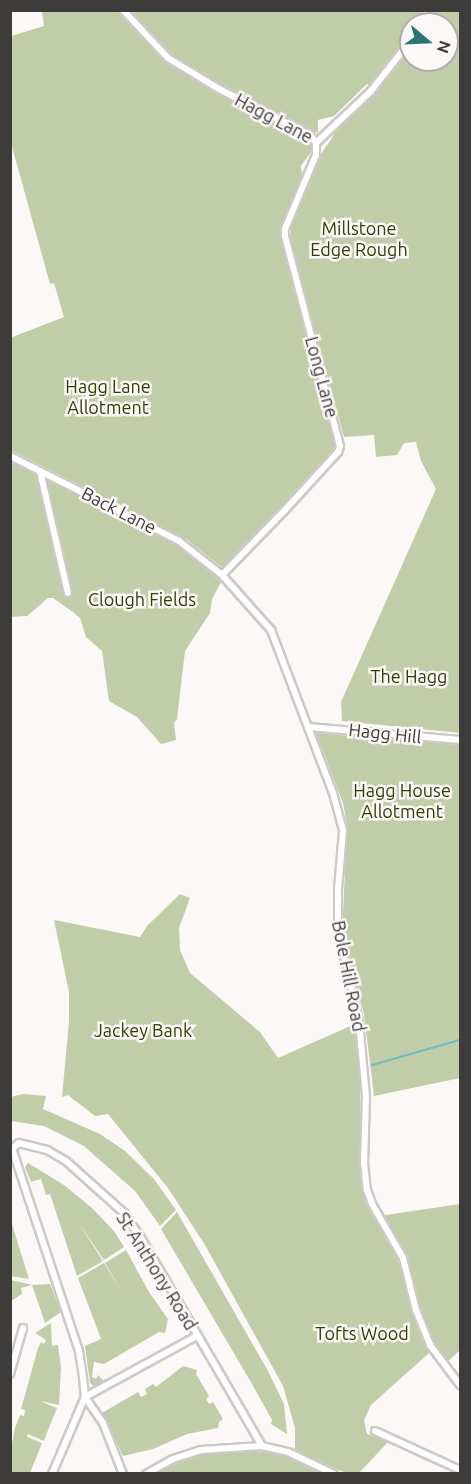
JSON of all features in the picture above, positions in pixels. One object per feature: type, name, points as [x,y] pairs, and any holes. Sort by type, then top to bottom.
[{"type":"street","name":"Hagg Lane","points":[[123,10],[168,58],[219,89],[310,135],[316,143],[371,91],[399,55]]},
{"type":"street","name":"Long Lane","points":[[222,575],[282,514],[338,452],[340,446],[285,236],[285,229],[316,155],[316,143]]},
{"type":"street","name":"Back Lane","points":[[10,456],[179,541],[222,575]]},
{"type":"street","points":[[40,471],[68,593]]},
{"type":"street","name":"Bole Hill Road","points":[[222,575],[271,630],[333,793],[343,831],[337,905],[338,930],[359,1021],[366,1113],[364,1163],[367,1190],[372,1204],[403,1258],[416,1310],[430,1346],[460,1385]]},
{"type":"street","name":"Hagg Hill","points":[[308,727],[460,740]]},
{"type":"street","name":"St Anthony Road","points":[[85,1397],[82,1366],[12,1149],[13,1145],[18,1143],[47,1150],[66,1161],[124,1213],[262,1446]]},
{"type":"street","points":[[10,1374],[23,1328]]},
{"type":"street","points":[[52,1473],[85,1397],[197,1336]]},
{"type":"street","points":[[85,1397],[103,1423],[123,1473]]},
{"type":"street","points":[[375,1431],[460,1470]]},
{"type":"street","points":[[146,1473],[194,1451],[262,1446],[288,1452],[334,1473]]},
{"type":"green space","name":"Hagg Lane Allotment","points":[[42,11],[120,11],[173,67],[308,137],[314,148],[301,166],[302,175],[280,229],[337,443],[335,449],[223,568],[186,539],[11,450],[10,338],[64,317],[54,283],[50,284],[11,143],[11,36],[44,26]]},
{"type":"green space","points":[[128,11],[424,11],[399,12],[399,50],[371,86],[367,84],[334,116],[318,120],[318,133],[219,83],[171,54]]},
{"type":"green space","points":[[460,11],[460,733],[342,721],[341,702],[436,489],[421,461],[416,442],[404,443],[397,455],[376,457],[374,435],[344,437],[290,238],[291,228],[319,157],[340,126],[399,63],[399,72],[459,72],[459,12],[433,12]]},
{"type":"green space","name":"Clough Fields","points":[[10,461],[177,544],[221,582],[212,599],[210,613],[185,651],[177,719],[174,723],[176,740],[161,744],[137,717],[109,701],[102,651],[86,637],[80,618],[73,612],[53,598],[48,598],[27,616],[12,617]]},
{"type":"green space","name":"Hagg House Allotment","points":[[316,733],[460,745],[460,1078],[374,1096],[364,1014],[347,955],[343,914],[347,825],[343,803]]},
{"type":"green space","points":[[180,894],[190,898],[179,928],[180,950],[190,973],[260,1032],[278,1058],[355,1024],[360,1073],[361,1163],[366,1204],[387,1232],[379,1216],[460,1204],[460,1350],[444,1365],[436,1354],[429,1353],[371,1405],[364,1420],[367,1434],[389,1441],[359,1473],[346,1473],[295,1451],[295,1428],[283,1386],[205,1245],[168,1188],[108,1114],[95,1116],[68,1095],[62,1097],[69,1022],[69,992],[54,920],[140,937],[147,926]]},
{"type":"green space","points":[[23,1094],[46,1096],[43,1109],[100,1134],[125,1151],[154,1179],[176,1210],[160,1226],[135,1191],[84,1146],[44,1126],[11,1121],[11,1097]]},
{"type":"green space","points":[[28,1163],[64,1185],[92,1208],[114,1231],[124,1247],[104,1260],[76,1219],[103,1261],[77,1276],[50,1194],[46,1195],[41,1179],[31,1182],[25,1167]]},
{"type":"green space","points":[[177,1212],[268,1371],[284,1404],[287,1434],[271,1424],[272,1420],[252,1384],[161,1229]]},
{"type":"green space","points":[[11,1221],[29,1279],[11,1276]]},
{"type":"green space","points":[[126,1250],[149,1292],[168,1319],[165,1333],[159,1332],[104,1364],[94,1362],[92,1377],[96,1379],[98,1375],[104,1381],[94,1386],[90,1383],[85,1346],[101,1339],[78,1278],[104,1263],[121,1291],[105,1263]]},
{"type":"green space","points":[[11,1280],[32,1285],[21,1288],[22,1294],[11,1301]]},
{"type":"green space","points":[[50,1284],[61,1312],[45,1323],[32,1285]]},
{"type":"green space","points":[[51,1323],[52,1346],[58,1345],[61,1368],[59,1405],[40,1401],[57,1408],[44,1441],[28,1434],[27,1437],[42,1443],[30,1473],[11,1473],[11,1449],[15,1428],[20,1415],[24,1416],[25,1410],[21,1409],[38,1348],[41,1342],[44,1344],[46,1340],[35,1333]]},
{"type":"green space","points":[[183,1366],[197,1370],[196,1374],[209,1396],[206,1399],[209,1404],[213,1402],[223,1419],[219,1422],[218,1428],[187,1434],[153,1449],[123,1456],[102,1413],[138,1392],[141,1397],[147,1394],[145,1389],[153,1384],[156,1387]]},
{"type":"green space","points":[[248,1451],[280,1453],[327,1474],[153,1474],[196,1455]]},
{"type":"waterway","points":[[372,1065],[460,1040]]},
{"type":"park label","name":"Millstone Edge Rough","points":[[359,239]]},
{"type":"park label","name":"The Hagg","points":[[409,676]]},
{"type":"park label","name":"Jackey Bank","points":[[143,1030]]},
{"type":"park label","name":"Tofts Wood","points":[[362,1333]]}]
